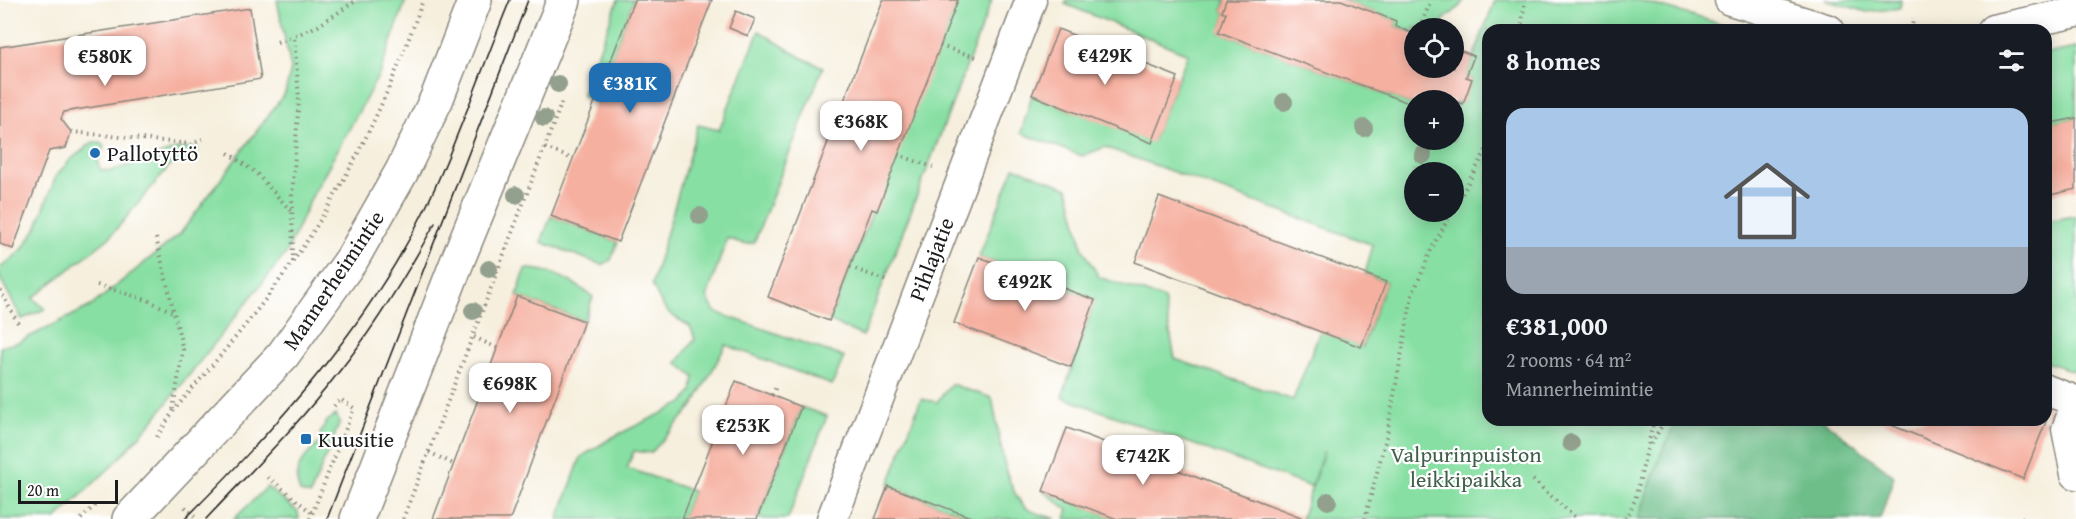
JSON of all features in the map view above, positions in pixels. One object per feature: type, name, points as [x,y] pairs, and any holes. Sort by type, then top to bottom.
[{"type":"main road","name":"Mannerheimintie","points":[[129,519],[283,355],[352,259],[407,160],[437,98],[475,0]]},
{"type":"main road","points":[[357,519],[459,257],[564,0]]},
{"type":"street","name":"Pihlajatie","points":[[832,519],[1031,0]]},
{"type":"street","points":[[1730,0],[1809,24]]},
{"type":"street","points":[[2021,24],[2076,12]]},
{"type":"street","points":[[2052,392],[2070,399],[2073,414],[2067,429],[2076,474]]},
{"type":"path","points":[[277,42],[318,26],[357,0]]},
{"type":"path","points":[[151,446],[173,412],[292,263],[335,196],[394,80],[423,0]]},
{"type":"path","points":[[1424,18],[1431,0]]},
{"type":"path","points":[[1522,24],[1526,0]]},
{"type":"path","points":[[1912,24],[1913,18]]},
{"type":"path","points":[[292,263],[292,213],[299,98],[294,36]]},
{"type":"path","points":[[940,46],[979,58]]},
{"type":"path","points":[[403,519],[564,95]]},
{"type":"path","points":[[71,132],[192,144],[203,140]]},
{"type":"path","points":[[545,148],[573,159]]},
{"type":"path","points":[[228,153],[255,172],[292,213]]},
{"type":"path","points":[[898,155],[937,168]]},
{"type":"path","points":[[1365,519],[1387,434],[1412,296],[1432,248],[1482,158]]},
{"type":"path","points":[[156,238],[183,350],[173,412]]},
{"type":"path","points":[[850,267],[892,283]]},
{"type":"path","points":[[97,285],[147,300],[176,314]]},
{"type":"path","points":[[0,290],[20,327]]},
{"type":"path","points":[[474,337],[497,348]]},
{"type":"path","points":[[772,395],[776,387]]},
{"type":"path","points":[[310,519],[354,408],[340,399],[334,406]]},
{"type":"path","points":[[1626,519],[1635,500],[1653,426]]},
{"type":"path","points":[[1649,447],[1661,426]]},
{"type":"path","points":[[429,452],[453,464]]},
{"type":"path","points":[[267,477],[312,513]]},
{"type":"path","points":[[1533,480],[1577,519]]},
{"type":"path","points":[[81,519],[105,495]]},
{"type":"path","points":[[2016,519],[2020,517],[2027,519]]},
{"type":"green space","points":[[277,0],[406,0],[380,73],[309,202],[287,252],[151,423],[115,463],[56,519],[0,519],[0,347],[19,342],[91,306],[180,234],[285,93],[291,69]]},
{"type":"green space","points":[[618,0],[634,0],[596,100],[582,95]]},
{"type":"green space","points":[[958,0],[992,0],[863,336],[829,321]]},
{"type":"green space","name":"Valpurinpuiston leikkipaikka","points":[[1066,0],[1226,0],[1222,11],[1226,13],[1220,32],[1404,101],[1404,150],[1464,150],[1464,100],[1472,79],[1466,77],[1482,35],[1482,426],[1774,426],[1741,519],[1301,519],[1324,451],[1311,487],[1062,397],[1095,300],[979,257],[1014,167],[1068,188],[1083,249],[1099,277],[1164,299],[1175,359],[1293,400],[1320,331],[1362,347],[1386,282],[1365,274],[1373,245],[1105,147],[1082,156],[1021,133],[1032,95],[1152,142],[1188,54],[1065,4]]},
{"type":"green space","points":[[1341,0],[1464,0],[1446,18],[1404,18],[1404,29],[1395,26],[1396,21]]},
{"type":"green space","points":[[1495,0],[1638,0],[1721,24],[1486,24]]},
{"type":"green space","points":[[1825,0],[1901,0],[1900,8],[1867,12]]},
{"type":"green space","points":[[759,31],[800,57],[823,67],[754,243],[744,244],[727,238],[707,297],[715,312],[844,357],[832,385],[726,345],[693,406],[651,453],[634,451],[627,468],[693,491],[682,519],[558,519],[581,457],[613,437],[683,403],[692,392],[694,377],[677,363],[695,339],[690,326],[666,310],[652,284],[698,125],[719,130]]},
{"type":"green space","points":[[2076,48],[2076,118],[2052,123],[2052,53]]},
{"type":"green space","points":[[93,142],[100,142],[104,147],[98,162],[100,170],[111,171],[177,149],[198,148],[197,154],[185,162],[171,164],[109,238],[33,298],[45,309],[22,319],[0,278],[0,268],[21,251],[36,229],[56,176],[70,160]]},
{"type":"green space","points":[[551,216],[618,242],[611,260],[602,265],[541,242]]},
{"type":"green space","points":[[2076,216],[2076,372],[2052,364],[2052,220]]},
{"type":"green space","points":[[525,269],[552,273],[578,286],[593,297],[584,321],[517,296]]},
{"type":"green space","points":[[951,384],[992,398],[1006,471],[1017,497],[1028,509],[1056,519],[977,519],[888,486],[921,399],[937,402]]},
{"type":"green space","points":[[801,407],[827,416],[788,519],[758,519]]},
{"type":"green space","points":[[336,415],[340,422],[310,495],[300,492],[297,484],[298,469],[322,440],[320,434],[327,421]]},
{"type":"green space","points":[[1674,426],[1831,426],[1894,476],[1880,519],[1638,519],[1662,451]]},
{"type":"green space","points":[[267,487],[298,512],[299,519],[234,519]]},
{"type":"green space","points":[[1043,491],[1117,519],[1065,519],[1068,510]]},
{"type":"building","points":[[634,0],[712,0],[618,242],[551,216]]},
{"type":"building","points":[[883,0],[958,0],[877,211],[872,209],[829,321],[768,297]]},
{"type":"building","points":[[1226,0],[1341,0],[1396,21],[1395,26],[1404,30],[1404,78],[1464,78],[1464,52],[1474,56],[1466,77],[1472,79],[1464,101],[1464,90],[1404,90],[1404,101],[1219,32],[1226,13],[1222,12]]},
{"type":"building","points":[[250,8],[261,79],[64,112],[61,119],[71,132],[66,148],[49,151],[13,249],[0,244],[0,47]]},
{"type":"building","points":[[736,11],[755,19],[748,36],[729,28]]},
{"type":"building","points":[[1058,29],[1178,77],[1152,143],[1032,95]]},
{"type":"building","points":[[2076,118],[2076,189],[2052,195],[2052,123]]},
{"type":"building","points":[[1159,197],[1386,282],[1361,347],[1135,262]]},
{"type":"building","points":[[979,257],[1095,300],[1071,367],[954,323]]},
{"type":"building","points":[[517,296],[584,321],[510,519],[433,519]]},
{"type":"building","points":[[736,381],[801,407],[757,519],[682,519]]},
{"type":"building","points":[[1894,426],[2044,426],[2023,479]]},
{"type":"building","points":[[1067,428],[1301,517],[1301,519],[1117,519],[1043,491]]},
{"type":"building","points":[[888,486],[976,519],[875,519]]},
{"type":"tram line","points":[[185,519],[287,411],[319,373],[377,293],[403,251],[438,182],[510,0]]},
{"type":"tram line","points":[[327,519],[528,0]]},
{"type":"tram line","points":[[206,519],[291,429],[352,355],[390,300],[435,223]]},
{"type":"place","name":"Pallotyttö","points":[[95,153]]},
{"type":"place","name":"Kuusitie","points":[[306,439]]}]
